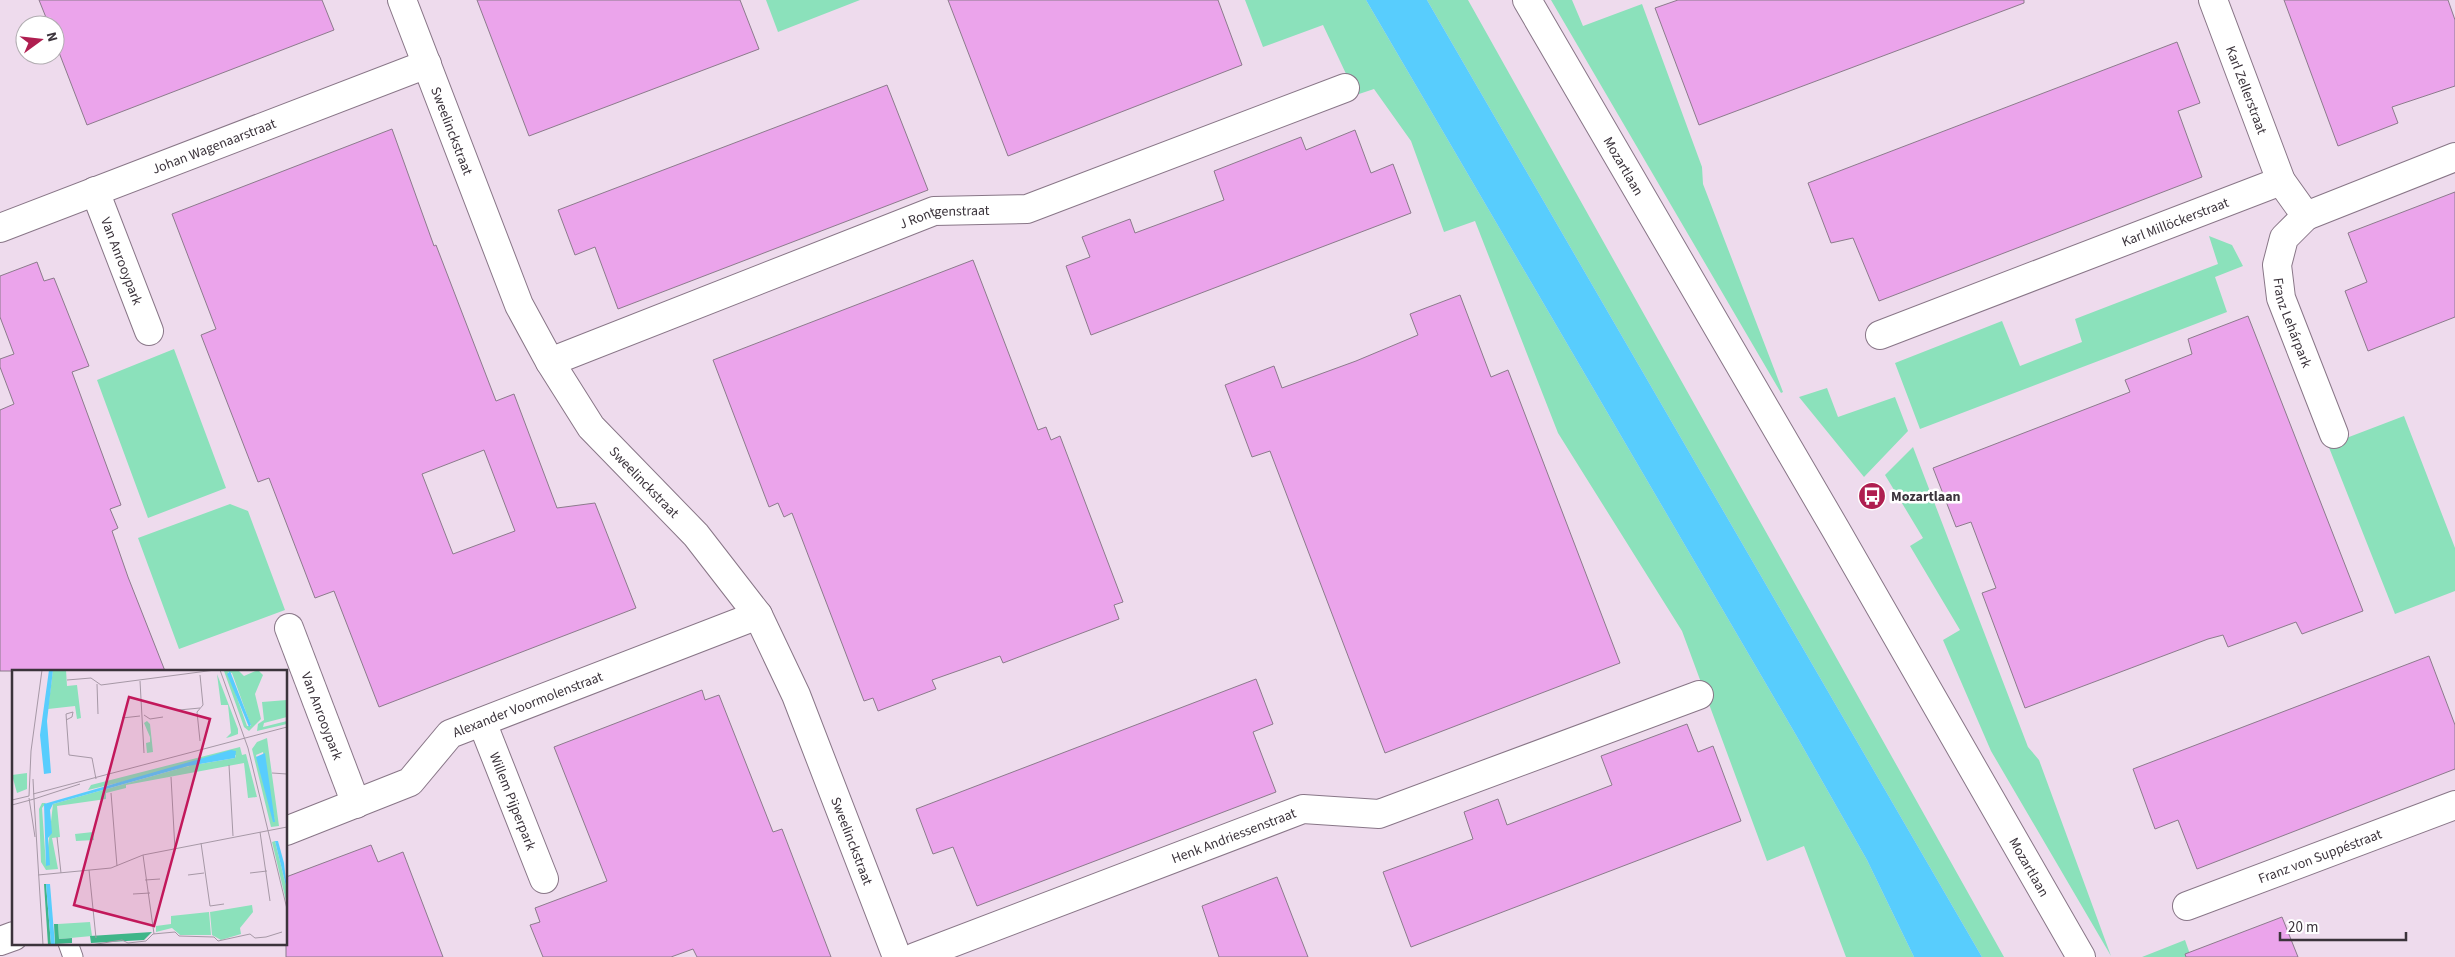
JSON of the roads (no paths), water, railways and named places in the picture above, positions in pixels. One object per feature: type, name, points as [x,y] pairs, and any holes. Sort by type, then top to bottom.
[{"type":"street","name":"Sweelinckstraat","points":[[402,0],[519,305],[550,362],[591,427],[696,535],[758,615],[796,695],[897,957]]},
{"type":"street","name":"Mozartlaan","points":[[1527,0],[1836,530],[2081,957]]},
{"type":"street","name":"Karl Zellerstraat","points":[[2213,0],[2281,181]]},
{"type":"street","name":"Johan Wagenaarstraat","points":[[0,228],[427,64]]},
{"type":"street","name":"J Rontgenstraat","points":[[550,362],[934,211],[1027,209],[1345,88]]},
{"type":"street","points":[[2281,181],[2306,216],[2455,158]]},
{"type":"street","name":"Karl Millöckerstraat","points":[[1880,335],[2281,181]]},
{"type":"street","name":"Van Anrooypark","points":[[96,191],[149,331]]},
{"type":"street","name":"Franz Lehárpark","points":[[2306,216],[2284,238],[2277,265],[2281,298],[2334,434]]},
{"type":"street","name":"Alexander Voormolenstraat","points":[[288,830],[410,782],[450,734],[758,615]]},
{"type":"street","name":"Van Anrooypark","points":[[288,628],[356,804]]},
{"type":"street","name":"Henk Andriessenstraat","points":[[915,957],[1303,809],[1379,814],[1699,695]]},
{"type":"street","name":"Willem Pijperpark","points":[[482,722],[544,879]]},
{"type":"street","name":"Franz von Suppéstraat","points":[[2186,906],[2455,805]]},
{"type":"street","points":[[0,941],[12,937]]},
{"type":"lane","points":[[68,944],[73,957]]},
{"type":"water","points":[[1366,0],[1427,0],[1982,957],[1914,957],[1867,860],[1796,735]]},
{"type":"place","name":"Mozartlaan","points":[[1872,496]]}]
